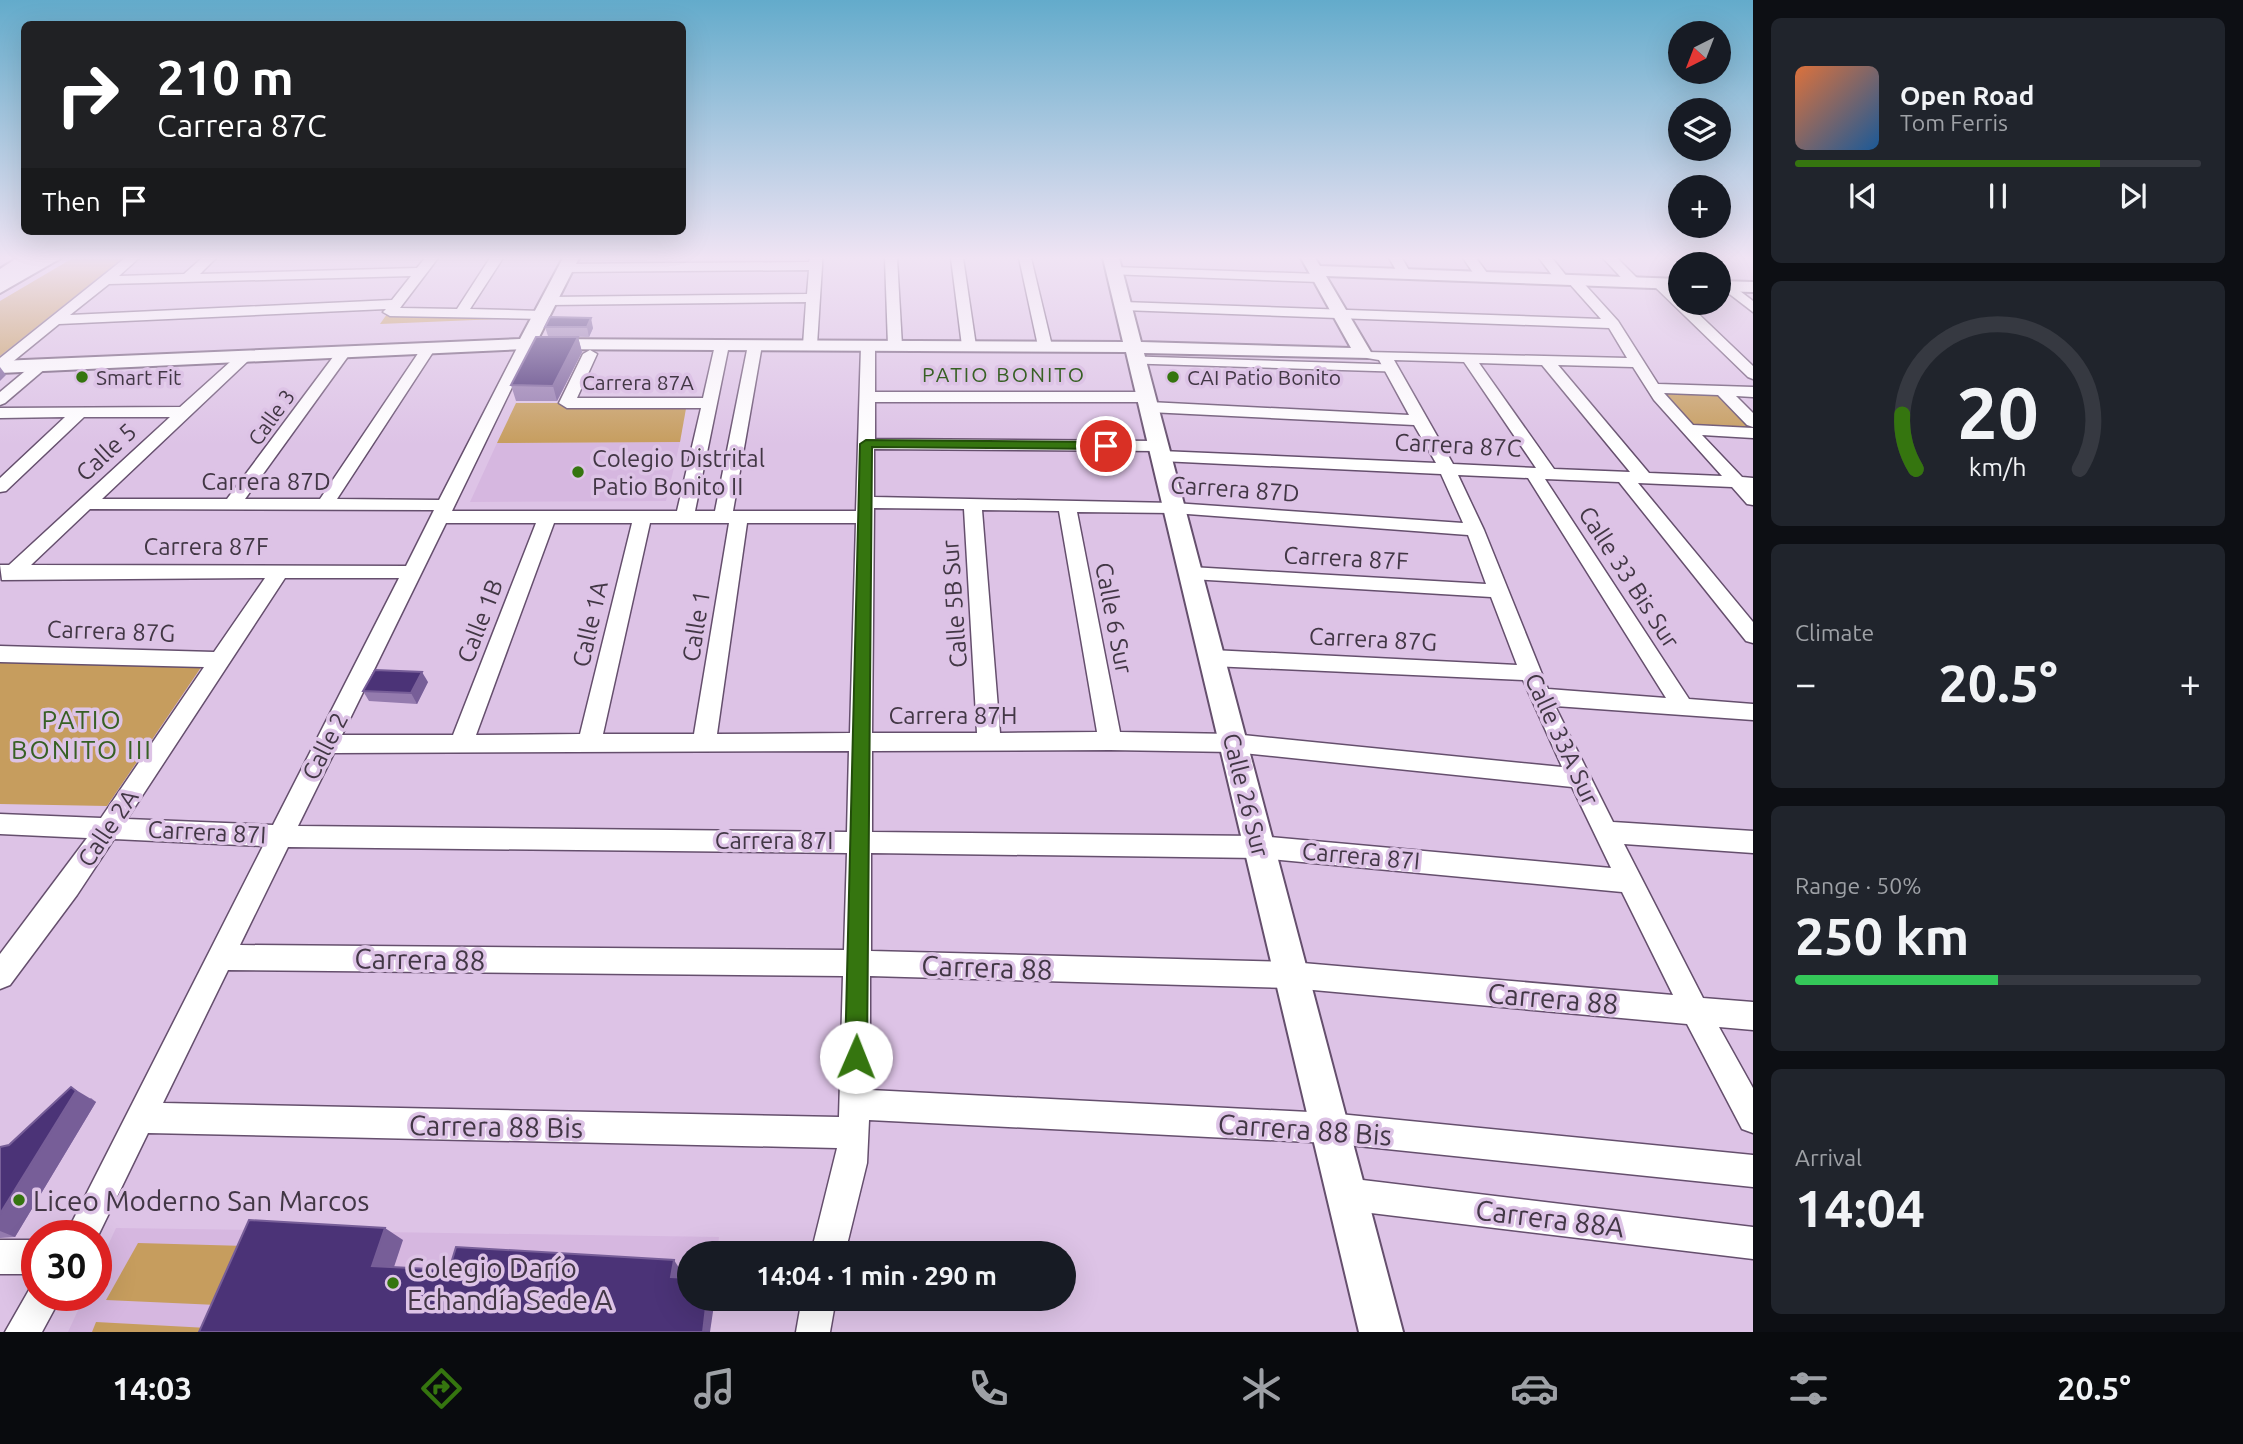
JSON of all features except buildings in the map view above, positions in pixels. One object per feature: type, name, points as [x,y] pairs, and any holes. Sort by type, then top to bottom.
[{"type":"street","points":[[0,366],[57,320]]},
{"type":"street","name":"Calle 2","points":[[88,1220],[539,320]]},
{"type":"street","points":[[810,345],[812,320]]},
{"type":"street","points":[[894,320],[895,346]]},
{"type":"street","points":[[965,320],[969,346]]},
{"type":"street","points":[[1039,320],[1045,346]]},
{"type":"street","name":"Calle 26 Sur","points":[[1127,320],[1381,1332]]},
{"type":"street","points":[[1343,320],[1363,354]]},
{"type":"street","points":[[1508,320],[1614,324]]},
{"type":"street","points":[[1610,320],[1652,387],[1687,429],[1744,483],[1753,500]]},
{"type":"street","points":[[1696,320],[1753,374]]},
{"type":"street","points":[[0,366],[526,344],[1045,346],[1135,353],[1363,354],[1387,361],[1468,358],[1636,363]]},
{"type":"street","points":[[685,517],[722,345]]},
{"type":"street","name":"Calle 1","points":[[704,743],[755,345]]},
{"type":"street","points":[[831,1241],[851,1163],[854,1118],[868,346]]},
{"type":"street","points":[[324,506],[428,349]]},
{"type":"street","name":"Calle 3","points":[[231,506],[344,352]]},
{"type":"street","name":"Carrera 87A","points":[[590,354],[567,403],[710,403]]},
{"type":"street","name":"Calle 5","points":[[4,576],[245,356]]},
{"type":"street","name":"Calle 33 Bis Sur","points":[[1468,358],[1683,707]]},
{"type":"street","points":[[1546,360],[1644,478]]},
{"type":"street","name":"Calle 33A Sur","points":[[1387,361],[1447,469],[1475,530],[1540,697],[1579,778],[1695,1011],[1753,1118]]},
{"type":"street","points":[[0,400],[41,365]]},
{"type":"street","points":[[1652,387],[1753,392]]},
{"type":"street","points":[[1722,391],[1753,422]]},
{"type":"street","points":[[867,397],[1148,402],[1420,420]]},
{"type":"street","points":[[0,413],[186,412]]},
{"type":"street","points":[[0,488],[79,413]]},
{"type":"street","points":[[1687,429],[1753,433]]},
{"type":"street","name":"Carrera 87C","points":[[866,444],[1160,451],[1447,469],[1744,483]]},
{"type":"street","points":[[1624,477],[1753,636]]},
{"type":"street","name":"Carrera 87D","points":[[85,504],[324,506],[547,517],[731,517],[973,504],[1174,508],[1475,530]]},
{"type":"street","name":"Calle 5B Sur","points":[[973,504],[989,741]]},
{"type":"street","name":"Calle 6 Sur","points":[[1067,506],[1110,740]]},
{"type":"street","name":"Calle 1B","points":[[461,744],[547,517]]},
{"type":"street","name":"Calle 1A","points":[[589,744],[642,517]]},
{"type":"street","name":"Carrera 87F","points":[[4,576],[280,570],[412,572]]},
{"type":"street","name":"Calle 2A","points":[[0,975],[37,930],[280,570]]},
{"type":"street","name":"Carrera 87F","points":[[1191,573],[1499,592]]},
{"type":"street","name":"Carrera 87G","points":[[0,654],[220,660]]},
{"type":"street","name":"Carrera 87G","points":[[1212,658],[1531,673]]},
{"type":"street","points":[[1540,697],[1753,712]]},
{"type":"street","name":"Carrera 87H","points":[[326,744],[1110,740],[1233,743],[1579,778]]},
{"type":"street","name":"Carrera 87I","points":[[0,824],[280,836],[860,840],[1259,847],[1630,881]]},
{"type":"street","points":[[1606,832],[1753,842]]},
{"type":"street","name":"Carrera 88","points":[[219,957],[857,963],[1291,975],[1753,1016]]},
{"type":"street","name":"Carrera 88 Bis","points":[[139,1118],[854,1118],[1329,1128],[1753,1171]]},
{"type":"street","name":"Carrera 88A","points":[[1346,1194],[1753,1242]]},
{"type":"street","points":[[0,1257],[21,1257]]},
{"type":"street","points":[[22,1332],[35,1311]]},
{"type":"street","points":[[813,1332],[817,1311]]},
{"type":"lane","points":[[1135,353],[1387,361]]},
{"type":"shaded area","points":[[0,320],[45,320],[0,356]]},
{"type":"shaded area","points":[[383,320],[473,320],[380,324]]},
{"type":"shaded area","points":[[1663,391],[1717,393],[1751,428],[1693,425]]},
{"type":"shaded area","points":[[516,403],[687,403],[680,442],[497,443]]},
{"type":"shaded area","name":"Colegio Distrital Patio Bonito II","points":[[680,442],[666,501],[470,502],[497,443]]},
{"type":"shaded area","points":[[0,660],[204,663],[107,806],[0,804]]},
{"type":"shaded area","name":"Colegio Darío Echandía Sede A","points":[[116,1228],[719,1237],[718,1241],[677,1241],[677,1311],[697,1311],[709,1332],[68,1332],[78,1311],[112,1311],[112,1237]]},
{"type":"shaded area","points":[[138,1243],[246,1246],[217,1305],[112,1300],[112,1289]]},
{"type":"shaded area","points":[[96,1322],[208,1328],[206,1332],[92,1332]]},
{"type":"place","name":"Smart Fit","points":[[82,377]]},
{"type":"place","name":"CAI Patio Bonito","points":[[1173,377]]},
{"type":"place","name":"Colegio Distrital Patio Bonito II","points":[[578,472]]},
{"type":"place","name":"Liceo Moderno San Marcos","points":[[19,1200]]},
{"type":"place","name":"Colegio Darío Echandía Sede A","points":[[393,1283]]},
{"type":"district","name":"PATIO BONITO","points":[[1004,374]]},
{"type":"district","name":"PATIO BONITO III","points":[[82,734]]},
{"type":"route","points":[[856,1057],[866,444],[1106,446]]}]
